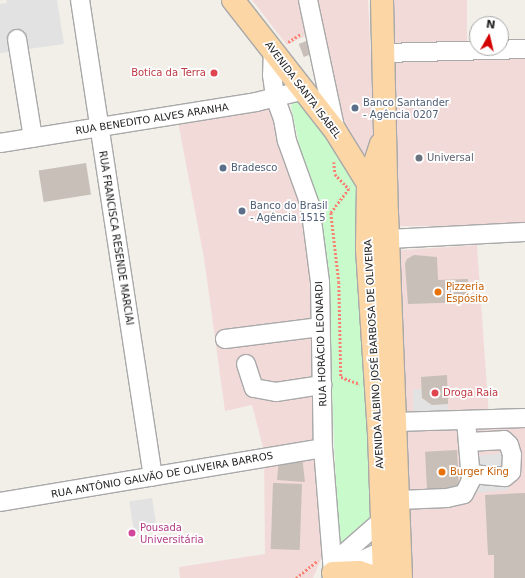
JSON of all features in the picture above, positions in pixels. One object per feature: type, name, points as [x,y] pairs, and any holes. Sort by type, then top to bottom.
[{"type":"main road","name":"AVENIDA SANTA ISABEL","points":[[233,0],[273,49],[340,138],[387,213]]},
{"type":"main road","name":"AVENIDA ALBINO JOSÉ BARBOSA DE OLIVEIRA","points":[[382,0],[387,213],[399,500],[384,578]]},
{"type":"main road","name":"AVENIDA ALBINO JOSÉ BARBOSA DE OLIVEIRA","points":[[386,134],[374,160],[368,184],[367,249],[379,433],[381,522],[401,578]]},
{"type":"main road","points":[[330,576],[359,572],[377,578]]},
{"type":"street","name":"RUA FRANCISCA RESENDE MARCIAI","points":[[80,0],[153,476]]},
{"type":"street","points":[[308,0],[316,26],[340,138]]},
{"type":"street","points":[[17,39],[33,138]]},
{"type":"street","name":"RUA HORÁCIO LEONARDI","points":[[273,49],[272,75],[275,97],[283,119],[287,141],[310,205],[320,282],[323,448],[331,549],[330,576]]},
{"type":"street","points":[[384,53],[525,49]]},
{"type":"street","name":"RUA BENEDITO ALVES ARANHA","points":[[0,143],[275,97],[304,90]]},
{"type":"street","points":[[388,239],[525,232]]},
{"type":"street","points":[[225,339],[320,327]]},
{"type":"street","points":[[246,364],[254,388],[276,392],[322,385]]},
{"type":"street","points":[[395,422],[525,418]]},
{"type":"street","points":[[399,500],[447,498],[464,494],[469,487],[471,474],[466,420]]},
{"type":"street","points":[[468,442],[504,440],[509,445],[512,455],[511,472],[505,477],[471,474]]},
{"type":"street","name":"RUA ANTÔNIO GALVÃO DE OLIVEIRA BARROS","points":[[0,502],[323,448]]},
{"type":"street","points":[[330,576],[340,557],[381,522]]},
{"type":"street","points":[[330,576],[391,547]]},
{"type":"path","points":[[273,49],[316,26]]},
{"type":"path","points":[[340,138],[333,157],[334,174],[349,189],[331,213],[339,282],[341,377],[365,386]]},
{"type":"path","points":[[296,578],[331,549]]},
{"type":"shaded area","points":[[6,0],[57,0],[64,44],[0,53],[0,4],[7,3]]},
{"type":"shaded area","points":[[252,0],[305,0],[315,31],[287,45]]},
{"type":"shaded area","points":[[316,0],[368,0],[375,139],[365,160],[338,118],[325,32]]},
{"type":"shaded area","points":[[390,0],[467,0],[467,47],[390,47]]},
{"type":"shaded area","points":[[388,53],[469,53],[469,56],[509,56],[509,53],[525,53],[525,226],[388,226]]},
{"type":"shaded area","points":[[270,108],[302,207],[312,281],[325,550],[313,578],[180,578],[179,567],[265,554],[264,451],[252,405],[225,411],[204,258],[178,122]]},
{"type":"shaded area","points":[[477,245],[489,414],[406,419],[394,251]]},
{"type":"shaded area","points":[[422,389],[422,398],[432,405],[448,404],[449,415],[413,415],[413,390]]},
{"type":"shaded area","points":[[402,425],[525,425],[525,578],[402,578]]},
{"type":"shaded area","points":[[506,453],[509,490],[473,493],[470,456]]},
{"type":"shaded area","points":[[152,498],[157,529],[134,532],[129,502]]},
{"type":"green space","points":[[295,98],[304,98],[349,165],[358,196],[373,520],[344,544],[340,541],[338,531],[327,275],[320,211],[306,177],[291,106]]},
{"type":"building","points":[[309,40],[314,53],[304,57],[299,44]]},
{"type":"building","points":[[86,163],[91,195],[44,202],[39,171]]},
{"type":"building","name":"Pizzeria Espósito","points":[[414,255],[437,257],[438,280],[468,279],[469,302],[408,304],[405,264],[407,259]]},
{"type":"building","name":"Droga Raia","points":[[447,375],[448,404],[432,405],[422,398],[421,377]]},
{"type":"building","name":"Burger King","points":[[457,450],[459,494],[427,496],[425,452]]},
{"type":"building","points":[[302,456],[305,482],[277,480],[279,459]]},
{"type":"building","points":[[273,483],[302,484],[300,550],[271,549]]},
{"type":"building","points":[[525,493],[525,578],[494,578],[494,555],[488,555],[485,495]]},
{"type":"place","name":"Botica da Terra","points":[[214,73]]},
{"type":"place","name":"Banco Santander - Agência 0207","points":[[355,108]]},
{"type":"place","name":"Universal","points":[[419,158]]},
{"type":"place","name":"Bradesco","points":[[223,168]]},
{"type":"place","name":"Banco do Brasil - Agência 1515","points":[[242,211]]},
{"type":"place","name":"Pizzeria Espósito","points":[[438,292]]},
{"type":"place","name":"Droga Raia","points":[[435,393]]},
{"type":"place","name":"Burger King","points":[[442,472]]},
{"type":"place","name":"Pousada Universitária","points":[[132,533]]}]
